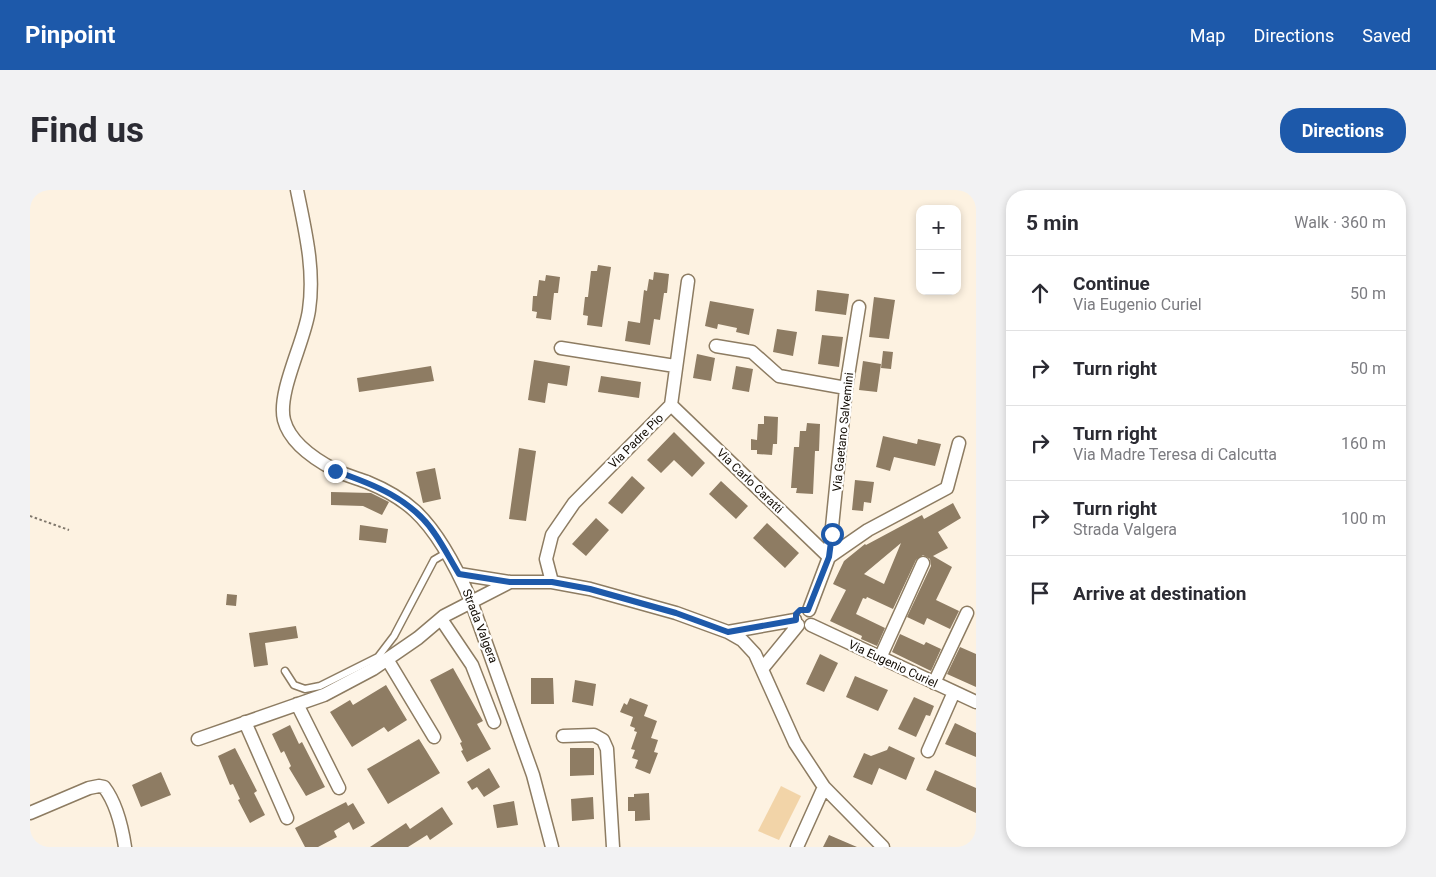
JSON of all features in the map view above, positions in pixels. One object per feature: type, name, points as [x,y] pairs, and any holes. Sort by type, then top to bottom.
[{"type":"street","name":"Strada Valgera","points":[[296,190],[309,253],[311,286],[309,312],[284,395],[284,420],[292,436],[308,453],[335,471],[368,482],[398,498],[416,511],[435,533],[459,574],[471,601],[533,775],[552,847]]},
{"type":"street","name":"Via Padre Pio","points":[[552,582],[546,560],[552,535],[574,503],[671,405],[688,280]]},
{"type":"street","name":"Via Gaetano Salvemini","points":[[829,557],[846,388],[859,307]]},
{"type":"street","points":[[716,346],[752,352],[779,376],[846,388]]},
{"type":"street","points":[[561,348],[675,366]]},
{"type":"street","name":"Via Carlo Caratti","points":[[671,405],[829,557]]},
{"type":"street","points":[[801,623],[796,614],[800,610],[808,610],[829,557],[868,530],[947,488],[959,443]]},
{"type":"street","points":[[880,658],[923,563]]},
{"type":"street","points":[[459,574],[510,582],[552,582],[590,589],[676,613],[728,632],[742,640],[755,654],[795,743],[824,787],[883,847]]},
{"type":"street","points":[[198,739],[324,695],[373,669],[418,638],[441,619],[471,601],[510,582]]},
{"type":"street","points":[[934,683],[967,613]]},
{"type":"street","points":[[441,619],[472,665],[494,722]]},
{"type":"street","points":[[728,632],[801,623]]},
{"type":"street","points":[[762,669],[801,623]]},
{"type":"street","name":"Via Eugenio Curiel","points":[[801,623],[976,702]]},
{"type":"street","points":[[387,659],[434,737]]},
{"type":"street","points":[[928,751],[954,692]]},
{"type":"street","points":[[297,704],[339,788]]},
{"type":"street","points":[[245,722],[287,818]]},
{"type":"street","points":[[563,736],[594,736],[603,740],[607,749],[613,847]]},
{"type":"street","points":[[30,813],[89,788],[104,787],[116,809],[125,847]]},
{"type":"street","points":[[797,847],[824,787]]},
{"type":"lane","points":[[285,671],[294,685],[305,689],[320,686],[378,657],[394,636],[434,560],[446,554]]},
{"type":"path","points":[[30,516],[69,530]]},
{"type":"shaded area","points":[[781,786],[801,796],[779,840],[758,831]]},
{"type":"building","points":[[598,265],[611,267],[602,327],[587,325],[588,316],[583,315],[585,297],[588,297],[591,271],[597,271]]},
{"type":"building","points":[[654,272],[669,274],[667,293],[664,293],[660,320],[654,319],[650,345],[625,341],[628,321],[640,323],[644,290],[647,291],[649,279],[653,280]]},
{"type":"building","points":[[546,275],[560,277],[558,293],[554,293],[551,320],[536,318],[537,312],[532,311],[533,296],[537,296],[539,280],[545,281]]},
{"type":"building","points":[[817,290],[849,294],[846,315],[815,311]]},
{"type":"building","points":[[874,297],[895,300],[889,339],[869,337]]},
{"type":"building","points":[[710,301],[754,309],[749,335],[736,332],[737,328],[718,324],[717,329],[705,326]]},
{"type":"building","points":[[777,329],[797,332],[793,356],[773,352]]},
{"type":"building","points":[[822,335],[843,337],[839,367],[818,364]]},
{"type":"building","points":[[883,351],[893,352],[891,369],[881,368]]},
{"type":"building","points":[[697,354],[715,358],[711,381],[693,378]]},
{"type":"building","points":[[534,360],[570,366],[567,386],[548,383],[545,403],[528,400]]},
{"type":"building","points":[[863,361],[881,364],[877,392],[859,390]]},
{"type":"building","points":[[431,366],[434,381],[359,392],[357,378]]},
{"type":"building","points":[[736,366],[753,369],[749,392],[732,389]]},
{"type":"building","points":[[601,376],[641,382],[639,398],[598,392]]},
{"type":"building","points":[[764,416],[778,417],[777,444],[773,444],[772,455],[757,454],[757,450],[751,450],[751,439],[757,440],[758,424],[764,424]]},
{"type":"building","points":[[807,423],[820,424],[819,451],[815,451],[813,494],[796,493],[797,488],[791,488],[794,447],[799,447],[800,431],[806,431]]},
{"type":"building","points":[[674,432],[705,463],[692,477],[674,460],[661,473],[647,460]]},
{"type":"building","points":[[883,436],[917,444],[918,439],[941,444],[935,466],[894,457],[890,471],[876,467]]},
{"type":"building","points":[[519,448],[536,451],[526,521],[509,519]]},
{"type":"building","points":[[435,468],[441,499],[423,503],[416,472]]},
{"type":"building","points":[[632,476],[645,488],[622,514],[608,503]]},
{"type":"building","points":[[855,480],[874,482],[871,503],[864,502],[863,511],[852,510]]},
{"type":"building","points":[[721,481],[748,506],[736,519],[709,494]]},
{"type":"building","points":[[331,492],[371,493],[389,502],[382,515],[363,506],[331,505]]},
{"type":"building","points":[[953,503],[961,518],[938,532],[948,548],[933,556],[952,567],[936,600],[959,611],[950,629],[927,618],[924,625],[907,617],[931,566],[930,559],[923,555],[916,560],[893,609],[867,597],[866,599],[863,598],[856,614],[885,628],[877,646],[861,639],[862,636],[830,621],[846,590],[833,584],[844,561],[865,544],[922,515],[924,519]],"holes":[[[901,543],[884,584],[864,574]]]},
{"type":"building","points":[[596,518],[609,530],[586,556],[572,544]]},
{"type":"building","points":[[767,523],[799,553],[785,568],[753,538]]},
{"type":"building","points":[[360,525],[388,529],[386,543],[359,540]]},
{"type":"building","points":[[227,594],[237,595],[236,606],[226,605]]},
{"type":"building","points":[[296,626],[298,638],[265,643],[268,665],[254,667],[249,633]]},
{"type":"building","points":[[900,634],[924,645],[926,642],[941,649],[931,671],[892,652]]},
{"type":"building","points":[[960,647],[976,654],[976,687],[947,674]]},
{"type":"building","points":[[820,654],[838,663],[824,692],[806,684]]},
{"type":"building","points":[[453,668],[483,721],[477,724],[491,749],[467,762],[461,751],[463,750],[460,743],[462,742],[430,680]]},
{"type":"building","points":[[855,676],[888,690],[878,711],[846,697]]},
{"type":"building","points":[[531,678],[553,678],[554,704],[531,704]]},
{"type":"building","points":[[575,680],[596,684],[593,706],[572,702]]},
{"type":"building","points":[[386,685],[407,720],[388,732],[384,727],[352,747],[330,712],[350,700],[353,705]]},
{"type":"building","points":[[914,697],[934,706],[930,716],[926,715],[916,737],[898,729]]},
{"type":"building","points":[[630,698],[648,705],[644,716],[657,721],[651,738],[658,740],[654,752],[658,753],[650,774],[635,768],[638,760],[632,758],[635,750],[631,749],[637,732],[634,731],[635,728],[630,726],[633,717],[620,712],[624,703],[627,705]]},
{"type":"building","points":[[955,723],[976,733],[976,757],[945,744]]},
{"type":"building","points":[[290,725],[299,744],[302,742],[325,787],[306,796],[289,768],[291,766],[284,751],[281,753],[272,734]]},
{"type":"building","points":[[419,739],[440,773],[388,804],[367,769]]},
{"type":"building","points":[[889,746],[915,758],[906,780],[879,768],[872,785],[853,777],[864,753],[871,756],[887,750]]},
{"type":"building","points":[[235,748],[257,791],[254,793],[265,815],[250,823],[238,800],[240,799],[233,784],[230,785],[218,756]]},
{"type":"building","points":[[570,748],[594,748],[594,775],[570,776]]},
{"type":"building","points":[[489,768],[500,787],[484,797],[477,787],[472,790],[467,782]]},
{"type":"building","points":[[935,770],[976,788],[976,813],[926,790]]},
{"type":"building","points":[[161,772],[171,795],[141,807],[132,785]]},
{"type":"building","points":[[649,793],[650,820],[635,821],[635,811],[628,811],[628,797],[634,797],[634,794]]},
{"type":"building","points":[[593,797],[594,819],[572,821],[571,799]]},
{"type":"building","points":[[514,801],[518,825],[497,828],[493,805]]},
{"type":"building","points":[[346,802],[348,806],[353,803],[365,823],[353,830],[349,822],[334,831],[337,837],[318,847],[305,847],[295,828]]},
{"type":"building","points":[[442,807],[453,824],[430,840],[427,835],[408,847],[370,847],[406,823],[410,829]]},
{"type":"building","points":[[829,835],[857,847],[823,847]]},
{"type":"route","points":[[335,471],[368,482],[398,498],[416,511],[435,533],[459,574],[510,582],[552,582],[590,589],[676,613],[728,632],[796,620],[796,614],[800,610],[808,610],[829,557],[832,534]]}]
